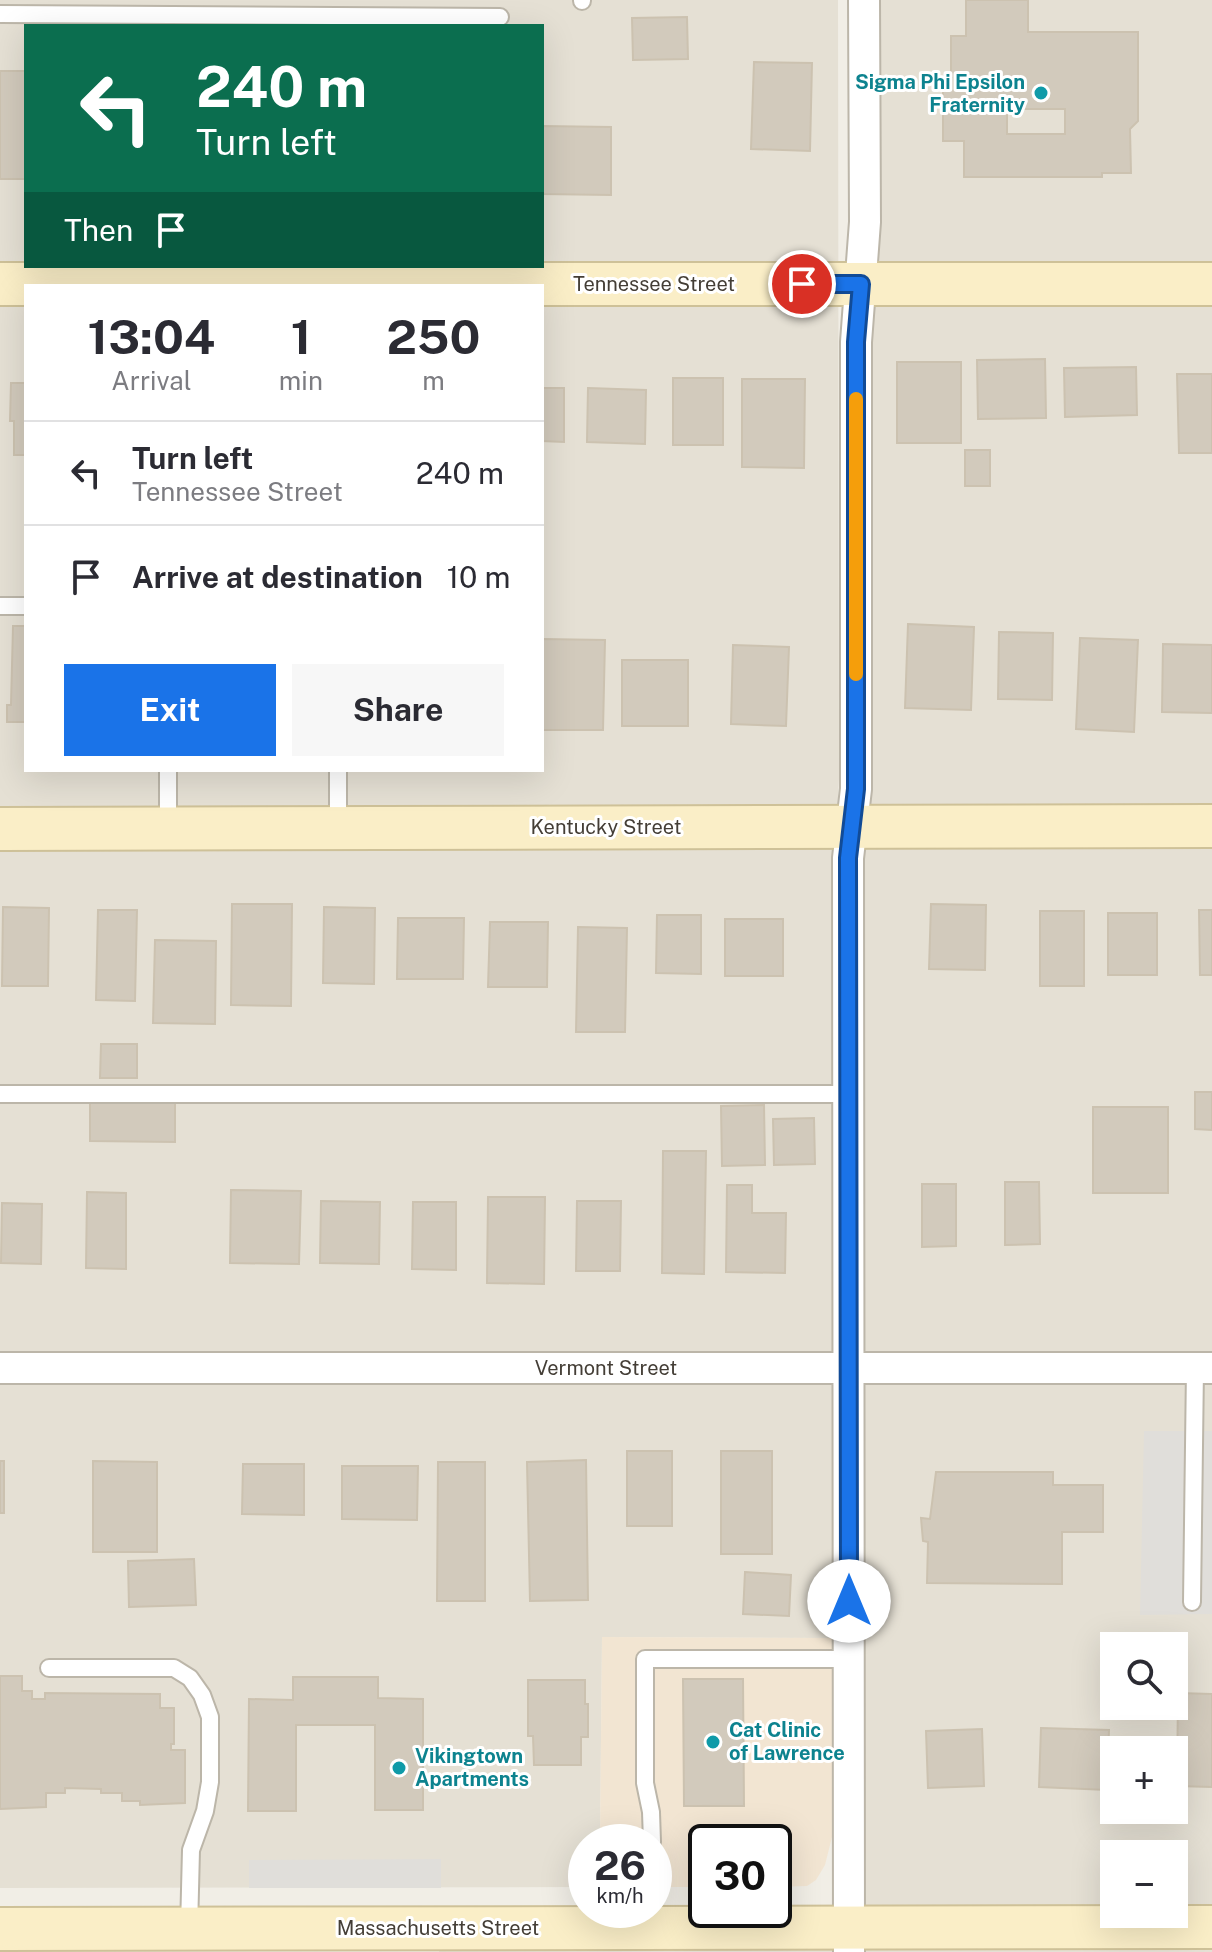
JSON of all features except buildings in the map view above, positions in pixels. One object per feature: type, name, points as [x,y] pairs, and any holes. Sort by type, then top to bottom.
[{"type":"main road","name":"Tennessee Street","points":[[0,284],[24,284]]},
{"type":"main road","name":"Tennessee Street","points":[[544,285],[1212,284]]},
{"type":"main road","name":"Kentucky Street","points":[[0,829],[1212,826]]},
{"type":"main road","name":"Massachusetts Street","points":[[672,1921],[849,1939],[1212,1927]]},
{"type":"main road","name":"Massachusetts Street","points":[[0,1929],[189,1929],[374,1934],[568,1924]]},
{"type":"street","points":[[849,1939],[848,858],[856,789],[856,342],[865,222],[864,0]]},
{"type":"street","name":"Vermont Street","points":[[0,1368],[1204,1368]]},
{"type":"lane","points":[[0,14],[315,8],[500,17]]},
{"type":"lane","points":[[0,606],[24,606]]},
{"type":"lane","points":[[168,772],[168,828]]},
{"type":"lane","points":[[338,772],[338,828]]},
{"type":"lane","points":[[0,1094],[849,1094]]},
{"type":"lane","points":[[1192,1602],[1204,1368]]},
{"type":"lane","points":[[651,1824],[645,1783],[645,1659],[849,1659]]},
{"type":"lane","points":[[49,1668],[174,1668],[190,1678],[202,1695],[210,1717],[210,1782],[205,1811],[191,1850],[189,1929]]},
{"type":"shaded area","points":[[0,0],[838,0],[839,779],[833,893],[833,1638],[602,1637],[600,1824],[568,1824],[568,1887],[0,1888]]},
{"type":"shaded area","points":[[864,0],[1212,0],[1212,1952],[439,1952],[439,1928],[849,1926]]},
{"type":"shaded area","points":[[1144,1431],[1212,1431],[1212,1614],[1140,1615]]},
{"type":"shaded area","points":[[602,1637],[833,1638],[833,1833],[825,1865],[816,1880],[807,1886],[792,1886],[792,1824],[688,1824],[688,1887],[672,1887],[672,1824],[600,1824]]},
{"type":"shaded area","points":[[441,1859],[441,1888],[249,1888],[249,1860]]},
{"type":"slow traffic","points":[[856,399],[856,674]]},
{"type":"place","name":"Sigma Phi Epsilon Fraternity","points":[[1041,93]]},
{"type":"place","name":"Cat Clinic of Lawrence","points":[[713,1742]]},
{"type":"place","name":"Vikingtown Apartments","points":[[399,1768]]},
{"type":"route","points":[[802,284],[861,284],[856,342],[856,789],[848,858],[849,1601]]}]
